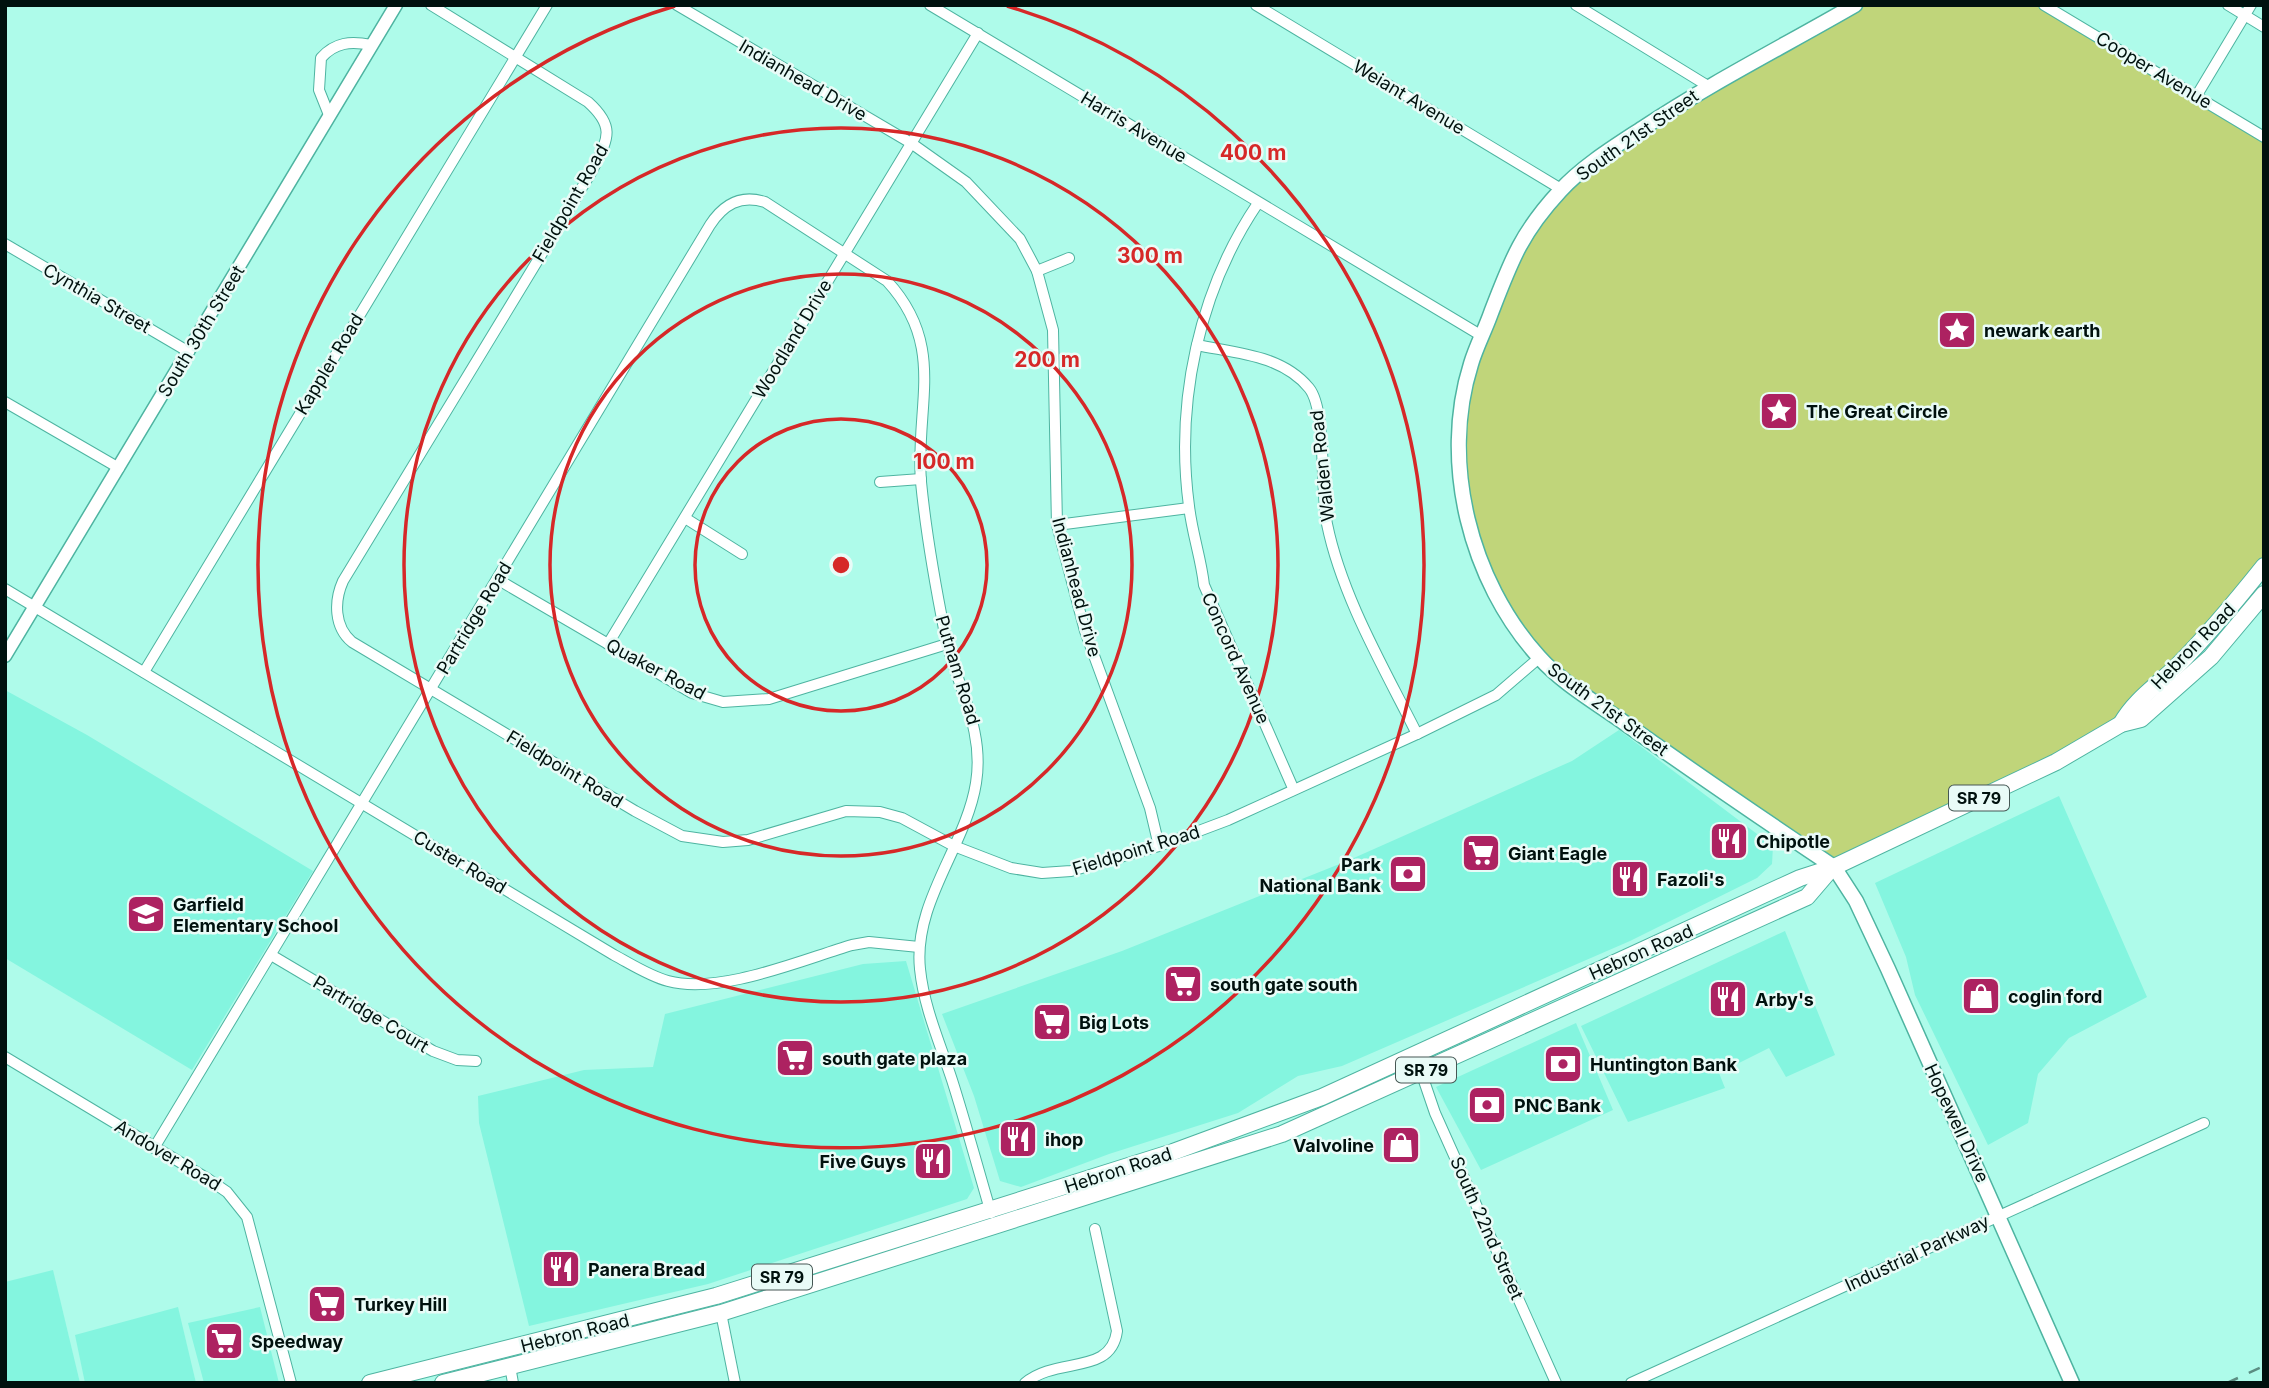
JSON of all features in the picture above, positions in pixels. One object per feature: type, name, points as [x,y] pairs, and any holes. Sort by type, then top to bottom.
[{"type":"highway","name":"Hebron Road","points":[[2121,724],[2132,705],[2161,683],[2215,627],[2264,566]]},
{"type":"highway","name":"Hebron Road","points":[[370,1383],[716,1297],[940,1228],[990,1209],[1173,1152],[1276,1116],[1800,878],[1834,867],[2056,762],[2121,724],[2141,719],[2166,700],[2211,657],[2264,594]]},
{"type":"highway","name":"Hebron Road","points":[[443,1383],[511,1375],[720,1313],[1192,1164],[1299,1126],[1807,897],[1834,867]]},
{"type":"highway","points":[[1421,1072],[1436,1053],[1497,1024],[1503,1015]]},
{"type":"highway","points":[[1299,1126],[1308,1114],[1390,1077],[1406,1057]]},
{"type":"main road","name":"South 21st Street","points":[[1834,867],[1599,705],[1539,658],[1509,616],[1480,559],[1465,509],[1459,455],[1462,402],[1471,363],[1512,255],[1528,229],[1561,189],[1601,156],[1708,86],[1855,5]]},
{"type":"main road","name":"Hopewell Drive","points":[[1834,867],[1856,901],[2000,1215],[2072,1383]]},
{"type":"street","name":"South 30th Street","points":[[5,656],[396,5]]},
{"type":"street","name":"Fieldpoint Road","points":[[431,5],[595,108],[602,114],[608,139],[592,171],[343,581],[337,600],[338,617],[347,638],[635,811],[687,837],[712,842],[748,840],[828,815],[866,810],[902,818],[954,846],[1011,868],[1042,873],[1071,871],[1159,846],[1228,820],[1293,788],[1417,734],[1496,695],[1539,658]]},
{"type":"street","points":[[514,56],[548,5]]},
{"type":"street","name":"Indianhead Drive","points":[[677,5],[911,143],[966,182],[1020,239],[1037,271],[1048,303],[1056,356],[1053,432],[1057,525],[1085,631],[1150,808],[1159,846]]},
{"type":"street","name":"Harris Avenue","points":[[930,5],[1482,336]]},
{"type":"street","name":"Weiant Avenue","points":[[1256,5],[1561,189]]},
{"type":"street","points":[[1576,5],[1708,86]]},
{"type":"street","name":"Cooper Avenue","points":[[2044,5],[2197,94],[2264,137]]},
{"type":"street","points":[[2228,5],[2264,27]]},
{"type":"street","points":[[2197,94],[2251,5]]},
{"type":"street","name":"Woodland Drive","points":[[608,644],[978,33]]},
{"type":"street","points":[[329,115],[319,90],[321,58],[328,51],[344,44],[371,45]]},
{"type":"street","name":"Kappler Road","points":[[144,672],[514,56]]},
{"type":"street","name":"Partridge Road","points":[[154,1147],[720,210],[741,200],[760,200],[843,254]]},
{"type":"street","name":"Concord Avenue","points":[[1258,203],[1240,230],[1222,266],[1197,345],[1186,407],[1185,455],[1189,508],[1204,585],[1293,788]]},
{"type":"street","name":"Cynthia Street","points":[[5,244],[190,352]]},
{"type":"street","name":"Putnam Road","points":[[843,254],[887,281],[902,298],[922,340],[925,389],[921,479],[933,575],[947,644],[978,734],[976,784],[925,919],[919,947],[927,1010],[963,1116],[995,1227]]},
{"type":"street","points":[[1037,271],[1069,258]]},
{"type":"street","name":"Walden Road","points":[[1197,345],[1266,359],[1286,367],[1312,391],[1318,411],[1322,492],[1336,556],[1354,604],[1417,734]]},
{"type":"street","points":[[5,402],[119,468]]},
{"type":"street","points":[[880,482],[921,479]]},
{"type":"street","points":[[1057,525],[1189,508]]},
{"type":"street","points":[[685,518],[742,554]]},
{"type":"street","name":"Quaker Road","points":[[497,579],[692,693],[737,703],[769,699],[947,644]]},
{"type":"street","name":"Custer Road","points":[[5,589],[614,955],[666,981],[694,984],[719,982],[869,942],[919,947]]},
{"type":"street","name":"Partridge Court","points":[[271,955],[433,1051],[457,1060],[476,1060]]},
{"type":"street","name":"Andover Road","points":[[5,1057],[227,1192],[247,1217],[291,1383]]},
{"type":"street","name":"South 22nd Street","points":[[1421,1072],[1435,1114],[1556,1383]]},
{"type":"street","name":"Industrial Parkway","points":[[1631,1383],[2204,1123]]},
{"type":"street","points":[[1025,1383],[1044,1370],[1102,1357],[1115,1343],[1117,1331],[1095,1229]]},
{"type":"street","points":[[720,1313],[735,1383]]},
{"type":"shaded area","points":[[1856,5],[2044,5],[2264,137],[2264,565],[2121,724],[1834,867],[1569,683],[1509,616],[1465,509],[1462,402],[1528,229],[1604,153]]},
{"type":"shaded area","name":"Garfield Elementary School","points":[[5,690],[87,735],[313,871],[192,1070],[5,958]]},
{"type":"shaded area","points":[[1619,730],[1773,846],[1772,864],[1757,878],[1630,941],[1342,1066],[1298,1076],[1238,1113],[1109,1154],[1021,1187],[1000,1181],[974,1096],[942,1014],[1122,951],[1347,861],[1572,761]]},
{"type":"shaded area","points":[[2059,796],[2147,997],[2069,1038],[2038,1074],[2028,1123],[1988,1145],[1915,995],[1906,957],[1875,883]]},
{"type":"shaded area","points":[[1785,931],[1835,1055],[1786,1077],[1769,1048],[1719,1073],[1725,1088],[1628,1122],[1581,1026]]},
{"type":"shaded area","points":[[906,961],[974,1188],[967,1199],[708,1284],[529,1326],[479,1123],[478,1096],[584,1070],[653,1067],[665,1014],[863,964]]},
{"type":"shaded area","points":[[1576,1023],[1613,1110],[1481,1170],[1436,1087]]},
{"type":"shaded area","points":[[53,1270],[80,1383],[5,1383],[5,1282]]},
{"type":"shaded area","points":[[178,1307],[196,1383],[85,1383],[75,1335]]},
{"type":"shaded area","points":[[260,1307],[279,1383],[204,1383],[188,1323]]},
{"type":"railway","points":[[2227,1383],[2264,1366]]},
{"type":"place","name":"newark earth","points":[[1957,330]]},
{"type":"place","name":"The Great Circle","points":[[1779,411]]},
{"type":"place","name":"Chipotle","points":[[1729,841]]},
{"type":"place","name":"Giant Eagle","points":[[1481,853]]},
{"type":"place","name":"Park National Bank","points":[[1408,874]]},
{"type":"place","name":"Fazoli's","points":[[1630,879]]},
{"type":"place","name":"Garfield Elementary School","points":[[146,914]]},
{"type":"place","name":"south gate south","points":[[1183,984]]},
{"type":"place","name":"coglin ford","points":[[1981,996]]},
{"type":"place","name":"Arby's","points":[[1728,999]]},
{"type":"place","name":"Big Lots","points":[[1052,1022]]},
{"type":"place","name":"south gate plaza","points":[[795,1058]]},
{"type":"place","name":"Huntington Bank","points":[[1563,1064]]},
{"type":"place","name":"PNC Bank","points":[[1487,1105]]},
{"type":"place","name":"ihop","points":[[1018,1139]]},
{"type":"place","name":"Valvoline","points":[[1401,1145]]},
{"type":"place","name":"Five Guys","points":[[933,1161]]},
{"type":"place","name":"Panera Bread","points":[[561,1269]]},
{"type":"place","name":"Turkey Hill","points":[[327,1304]]},
{"type":"place","name":"Speedway","points":[[224,1341]]}]
